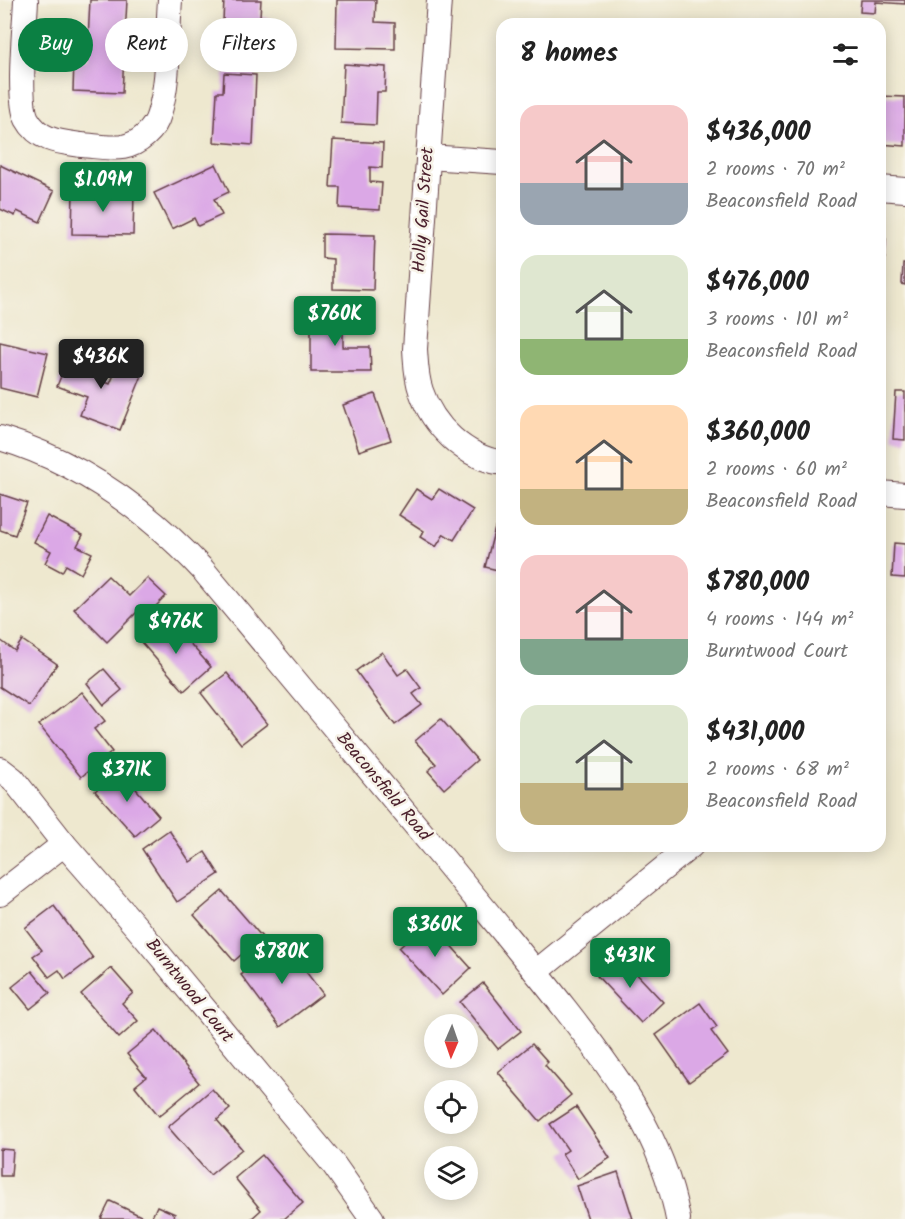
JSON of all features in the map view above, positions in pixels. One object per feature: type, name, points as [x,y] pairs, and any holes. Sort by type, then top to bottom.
[{"type":"street","points":[[26,0],[22,95],[27,119],[38,133],[52,142],[109,147],[125,147],[140,140],[152,130],[159,116],[165,80],[170,0]]},
{"type":"street","name":"Holly Gail Street","points":[[439,0],[415,349],[417,374],[421,391],[434,417],[454,440],[468,451],[496,462]]},
{"type":"street","points":[[428,157],[496,162]]},
{"type":"street","points":[[886,188],[905,190]]},
{"type":"street","name":"Beaconsfield Road","points":[[0,438],[64,463],[106,486],[136,507],[178,543],[203,570],[536,972],[597,1050],[640,1113],[668,1180],[678,1219]]},
{"type":"street","points":[[886,493],[905,495]]},
{"type":"street","name":"Burntwood Court","points":[[0,769],[13,779],[64,844],[139,930],[334,1165],[372,1219]]},
{"type":"street","points":[[0,894],[64,844]]},
{"type":"street","points":[[536,972],[684,852]]},
{"type":"building","points":[[90,0],[127,0],[126,18],[105,18],[105,72],[123,72],[122,93],[73,91],[74,72],[93,72],[93,18],[89,18]]},
{"type":"building","points":[[224,0],[261,0],[260,17],[270,18],[223,18]]},
{"type":"building","points":[[337,0],[376,0],[375,22],[395,23],[395,49],[336,48]]},
{"type":"building","points":[[861,0],[905,0],[905,4],[876,2],[875,13],[860,12]]},
{"type":"building","points":[[344,64],[386,67],[385,92],[377,92],[376,125],[341,123]]},
{"type":"building","points":[[224,73],[256,75],[253,145],[214,142],[217,92],[223,92]]},
{"type":"building","points":[[886,96],[905,97],[905,146],[886,144]]},
{"type":"building","points":[[333,140],[383,143],[382,168],[370,167],[370,182],[382,183],[380,210],[339,208],[340,187],[330,187]]},
{"type":"building","points":[[216,164],[229,192],[214,199],[222,215],[198,226],[194,218],[172,229],[154,193]]},
{"type":"building","points":[[0,165],[54,191],[40,222],[17,211],[15,216],[0,209]]},
{"type":"building","points":[[73,191],[134,191],[133,235],[72,234]]},
{"type":"building","points":[[322,234],[375,235],[373,290],[333,289],[333,259],[322,258]]},
{"type":"building","points":[[903,264],[905,264],[905,285],[902,284]]},
{"type":"building","points":[[343,312],[343,347],[370,347],[371,372],[311,372],[311,313]]},
{"type":"building","points":[[0,342],[48,353],[37,397],[0,388]]},
{"type":"building","points":[[70,354],[100,366],[96,378],[110,384],[119,363],[143,373],[120,430],[80,415],[87,397],[57,386]]},
{"type":"building","points":[[896,392],[905,392],[905,440],[893,439]]},
{"type":"building","points":[[375,394],[391,440],[359,451],[343,405]]},
{"type":"building","points":[[416,489],[432,499],[439,489],[473,510],[454,540],[444,534],[436,547],[420,537],[424,531],[399,515]]},
{"type":"building","points":[[0,494],[27,503],[15,535],[0,530]]},
{"type":"building","points":[[47,516],[83,535],[77,546],[92,553],[81,574],[66,565],[62,572],[45,563],[51,551],[34,542]]},
{"type":"building","points":[[495,528],[496,570],[485,567]]},
{"type":"building","points":[[894,543],[905,544],[905,578],[892,577]]},
{"type":"building","points":[[108,576],[129,596],[147,578],[166,596],[147,615],[140,609],[107,642],[74,609]]},
{"type":"building","points":[[168,619],[211,667],[184,691],[141,642]]},
{"type":"building","points":[[0,640],[15,651],[22,640],[57,664],[29,706],[0,687]]},
{"type":"building","points":[[382,652],[398,675],[407,669],[421,688],[413,694],[422,705],[395,725],[356,671]]},
{"type":"building","points":[[104,669],[122,690],[104,705],[87,683]]},
{"type":"building","points":[[227,673],[267,724],[241,744],[201,693]]},
{"type":"building","points":[[82,692],[105,721],[94,729],[112,752],[81,777],[39,725]]},
{"type":"building","points":[[441,719],[477,760],[444,789],[428,771],[436,764],[415,741]]},
{"type":"building","points":[[120,770],[159,816],[135,836],[95,791]]},
{"type":"building","points":[[169,830],[190,862],[205,852],[219,874],[177,902],[142,849]]},
{"type":"building","points":[[222,891],[262,937],[234,961],[194,915]]},
{"type":"building","points":[[54,906],[93,958],[65,979],[59,970],[49,977],[33,956],[42,950],[25,928]]},
{"type":"building","points":[[429,921],[471,968],[442,995],[399,948]]},
{"type":"building","points":[[284,943],[323,994],[280,1027],[241,975]]},
{"type":"building","points":[[619,955],[663,1002],[641,1023],[597,976]]},
{"type":"building","points":[[111,968],[133,993],[122,1003],[138,1021],[119,1038],[81,994]]},
{"type":"building","points":[[32,971],[50,993],[30,1009],[12,987]]},
{"type":"building","points":[[483,983],[521,1031],[498,1049],[478,1024],[478,1014],[470,1014],[460,1002]]},
{"type":"building","points":[[700,1003],[717,1027],[711,1031],[728,1054],[689,1082],[656,1035]]},
{"type":"building","points":[[156,1030],[199,1083],[159,1116],[135,1086],[146,1077],[127,1054]]},
{"type":"building","points":[[532,1044],[548,1062],[545,1065],[571,1095],[540,1121],[498,1072]]},
{"type":"building","points":[[212,1089],[230,1109],[217,1120],[242,1149],[210,1175],[168,1127]]},
{"type":"building","points":[[576,1107],[610,1158],[578,1179],[562,1154],[568,1150],[550,1124]]},
{"type":"building","points":[[0,1149],[13,1150],[11,1176],[0,1176]]},
{"type":"building","points":[[262,1155],[303,1203],[284,1219],[251,1219],[261,1210],[235,1178]]},
{"type":"building","points":[[618,1172],[633,1219],[588,1219],[577,1186]]},
{"type":"building","points":[[110,1201],[147,1219],[101,1219]]},
{"type":"building","points":[[157,1206],[175,1214],[173,1219],[151,1219]]}]
